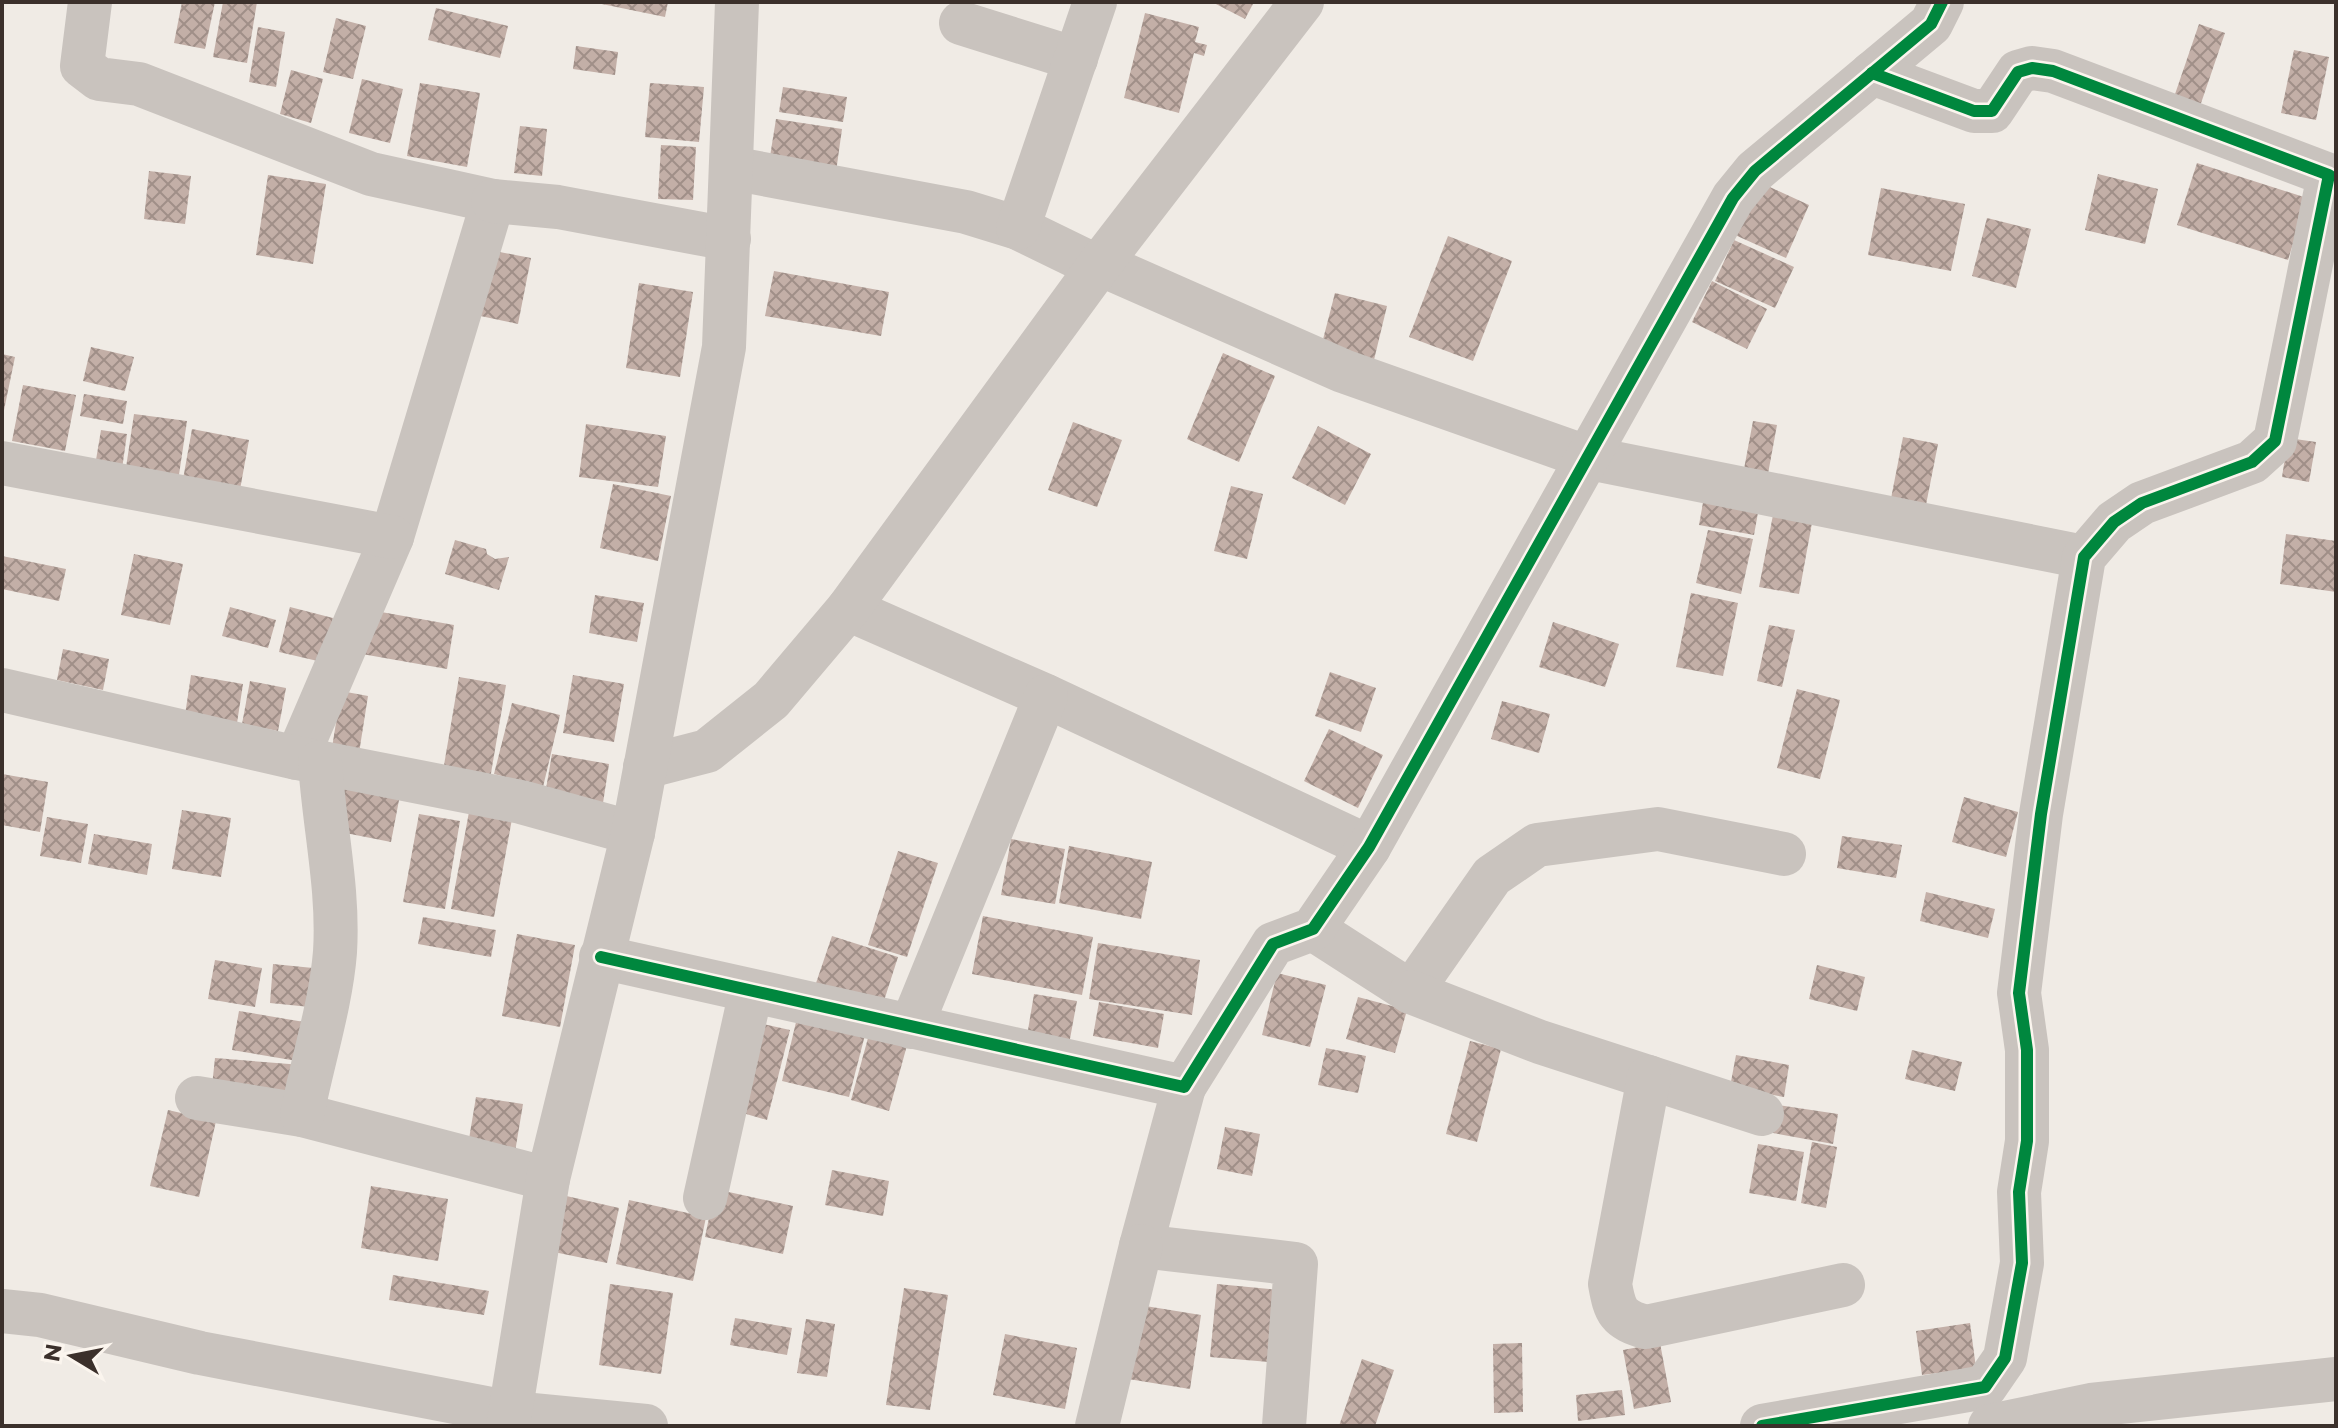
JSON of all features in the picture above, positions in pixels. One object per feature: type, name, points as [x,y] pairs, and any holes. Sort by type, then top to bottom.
[{"type":"street","points":[[90,2],[82,66],[99,79],[139,84],[371,174],[493,201],[558,207],[729,239]]},
{"type":"street","points":[[510,1419],[548,1179],[633,833],[724,347],[737,2]]},
{"type":"street","points":[[1018,228],[1095,2]]},
{"type":"street","points":[[645,767],[707,751],[771,700],[848,609],[1099,265],[1302,2]]},
{"type":"street","points":[[1097,1426],[1184,1087],[1273,944],[1313,929],[1369,847],[1733,198],[1755,171],[1931,24],[1942,2]]},
{"type":"street","points":[[961,23],[1076,59]]},
{"type":"street","points":[[1762,1426],[1985,1387],[2005,1358],[2022,1263],[2019,1192],[2027,1141],[2027,1050],[2019,993],[2041,814],[2084,557],[2114,522],[2142,503],[2252,462],[2275,441],[2334,165],[2053,71],[2032,68],[2018,72],[1992,111],[1974,111],[1872,73]]},
{"type":"street","points":[[731,168],[966,212],[1018,228],[1343,371],[1589,458],[2084,557]]},
{"type":"street","points":[[302,1115],[335,953],[333,872],[308,760],[392,537],[493,201]]},
{"type":"street","points":[[2,463],[392,537]]},
{"type":"street","points":[[848,609],[1046,696],[1369,847]]},
{"type":"street","points":[[2,690],[308,760],[521,802],[633,833]]},
{"type":"street","points":[[911,1027],[1046,696]]},
{"type":"street","points":[[1411,992],[1492,876],[1537,845],[1658,829],[1784,854]]},
{"type":"street","points":[[1313,929],[1411,992],[1540,1042],[1762,1114]]},
{"type":"street","points":[[601,957],[1184,1087]]},
{"type":"street","points":[[705,1198],[751,991]]},
{"type":"street","points":[[1649,1077],[1610,1284],[1613,1306],[1625,1321],[1646,1327],[1843,1285]]},
{"type":"street","points":[[197,1098],[302,1115],[548,1179]]},
{"type":"street","points":[[1141,1246],[1296,1264],[1284,1426]]},
{"type":"street","points":[[2,1311],[40,1315],[200,1353],[510,1419],[646,1426]]},
{"type":"street","points":[[1990,1426],[2091,1405],[2336,1379]]},
{"type":"building","points":[[182,2],[215,2],[205,49],[174,43]]},
{"type":"building","points":[[223,2],[257,2],[247,63],[213,57]]},
{"type":"building","points":[[592,2],[668,2],[665,17]]},
{"type":"building","points":[[1212,2],[1254,2],[1245,19]]},
{"type":"building","points":[[436,8],[508,26],[500,58],[428,40]]},
{"type":"building","points":[[1145,13],[1199,27],[1195,42],[1207,45],[1204,56],[1194,53],[1179,113],[1124,98]]},
{"type":"building","points":[[336,18],[366,26],[353,79],[323,72]]},
{"type":"building","points":[[2199,24],[2225,33],[2199,109],[2173,100]]},
{"type":"building","points":[[258,27],[285,32],[276,87],[249,82]]},
{"type":"building","points":[[576,46],[618,52],[615,75],[573,69]]},
{"type":"building","points":[[2294,50],[2329,57],[2316,120],[2281,113]]},
{"type":"building","points":[[291,70],[323,79],[311,123],[280,114]]},
{"type":"building","points":[[362,79],[403,89],[390,143],[349,133]]},
{"type":"building","points":[[420,83],[480,93],[467,167],[407,156]]},
{"type":"building","points":[[650,83],[704,87],[699,142],[645,137]]},
{"type":"building","points":[[783,87],[847,97],[843,122],[779,112]]},
{"type":"building","points":[[776,119],[842,129],[835,179],[768,169]]},
{"type":"building","points":[[520,126],[547,129],[542,176],[514,173]]},
{"type":"building","points":[[661,145],[696,147],[693,200],[658,199]]},
{"type":"building","points":[[2197,163],[2307,198],[2288,260],[2177,225]]},
{"type":"building","points":[[149,171],[191,176],[185,224],[144,219]]},
{"type":"building","points":[[2098,174],[2158,189],[2145,244],[2085,230]]},
{"type":"building","points":[[268,175],[326,184],[313,264],[256,255]]},
{"type":"building","points":[[1759,182],[1809,205],[1786,258],[1735,235]]},
{"type":"building","points":[[1881,188],[1965,204],[1951,271],[1868,255]]},
{"type":"building","points":[[1987,218],[2031,229],[2016,288],[1972,276]]},
{"type":"building","points":[[1448,236],[1512,261],[1473,361],[1409,337]]},
{"type":"building","points":[[1734,240],[1794,267],[1775,308],[1715,281]]},
{"type":"building","points":[[484,249],[531,258],[518,324],[471,314]]},
{"type":"building","points":[[774,271],[889,292],[881,336],[765,316]]},
{"type":"building","points":[[1712,281],[1767,309],[1747,349],[1692,322]]},
{"type":"building","points":[[639,283],[693,292],[680,377],[626,368]]},
{"type":"building","points":[[1335,293],[1387,306],[1373,364],[1320,351]]},
{"type":"building","points":[[91,347],[134,357],[125,391],[83,381]]},
{"type":"building","points":[[1223,353],[1275,376],[1239,462],[1187,439]]},
{"type":"building","points":[[2,354],[15,357],[3,415],[2,414]]},
{"type":"building","points":[[23,385],[76,395],[65,451],[12,441]]},
{"type":"building","points":[[84,394],[127,401],[123,424],[80,416]]},
{"type":"building","points":[[134,414],[187,421],[177,488],[124,481]]},
{"type":"building","points":[[1753,421],[1777,425],[1765,490],[1741,485]]},
{"type":"building","points":[[1073,422],[1122,440],[1097,507],[1048,490]]},
{"type":"building","points":[[586,424],[666,436],[658,487],[579,477]]},
{"type":"building","points":[[1318,426],[1371,454],[1345,505],[1292,478]]},
{"type":"building","points":[[192,429],[249,440],[237,506],[180,496]]},
{"type":"building","points":[[101,430],[127,434],[122,469],[95,466]]},
{"type":"building","points":[[1903,437],[1938,444],[1923,520],[1888,514]]},
{"type":"building","points":[[2288,438],[2316,442],[2309,482],[2282,477]]},
{"type":"building","points":[[613,484],[671,496],[658,561],[600,548]]},
{"type":"building","points":[[1231,486],[1263,494],[1247,559],[1214,551]]},
{"type":"building","points":[[1704,497],[1759,507],[1754,535],[1699,525]]},
{"type":"building","points":[[1773,515],[1812,523],[1799,594],[1759,587]]},
{"type":"building","points":[[1708,530],[1753,539],[1741,594],[1696,583]]},
{"type":"building","points":[[2286,534],[2336,541],[2336,592],[2280,584]]},
{"type":"building","points":[[455,540],[486,549],[487,554],[495,559],[509,557],[499,590],[445,574]]},
{"type":"building","points":[[134,554],[183,564],[170,625],[121,615]]},
{"type":"building","points":[[2,556],[66,569],[59,601],[2,589]]},
{"type":"building","points":[[1691,593],[1738,603],[1723,676],[1676,667]]},
{"type":"building","points":[[595,595],[644,603],[637,642],[589,633]]},
{"type":"building","points":[[230,607],[276,620],[268,648],[222,636]]},
{"type":"building","points":[[290,607],[333,618],[322,662],[279,652]]},
{"type":"building","points":[[370,610],[454,625],[447,669],[362,654]]},
{"type":"building","points":[[1553,622],[1619,644],[1605,687],[1539,667]]},
{"type":"building","points":[[1769,625],[1795,630],[1782,687],[1757,681]]},
{"type":"building","points":[[63,649],[109,659],[103,690],[57,680]]},
{"type":"building","points":[[1330,672],[1376,688],[1361,732],[1315,716]]},
{"type":"building","points":[[191,675],[243,684],[237,723],[185,715]]},
{"type":"building","points":[[573,675],[624,684],[614,742],[563,733]]},
{"type":"building","points":[[459,677],[506,685],[489,785],[442,777]]},
{"type":"building","points":[[250,681],[286,688],[278,731],[242,724]]},
{"type":"building","points":[[1797,689],[1840,700],[1820,779],[1777,768]]},
{"type":"building","points":[[341,691],[368,696],[359,753],[332,748]]},
{"type":"building","points":[[1502,701],[1550,714],[1539,753],[1491,739]]},
{"type":"building","points":[[512,703],[560,715],[543,787],[494,774]]},
{"type":"building","points":[[1329,729],[1383,755],[1358,808],[1304,781]]},
{"type":"building","points":[[552,754],[609,764],[601,816],[543,806]]},
{"type":"building","points":[[2,774],[48,782],[40,832],[2,825]]},
{"type":"building","points":[[335,782],[400,795],[391,842],[325,829]]},
{"type":"building","points":[[1964,797],[2018,812],[2006,857],[1952,842]]},
{"type":"building","points":[[182,810],[231,818],[221,877],[172,869]]},
{"type":"building","points":[[469,812],[512,819],[494,917],[451,909]]},
{"type":"building","points":[[419,814],[460,821],[445,909],[403,902]]},
{"type":"building","points":[[47,817],[88,824],[81,863],[40,856]]},
{"type":"building","points":[[94,834],[152,844],[147,875],[88,864]]},
{"type":"building","points":[[1842,836],[1902,845],[1896,878],[1837,868]]},
{"type":"building","points":[[1011,839],[1065,849],[1055,904],[1001,895]]},
{"type":"building","points":[[1069,846],[1152,862],[1141,919],[1059,903]]},
{"type":"building","points":[[898,851],[938,863],[907,957],[868,945]]},
{"type":"building","points":[[1926,892],[1995,909],[1988,938],[1920,921]]},
{"type":"building","points":[[983,916],[1093,937],[1082,995],[972,974]]},
{"type":"building","points":[[423,917],[496,930],[491,957],[418,944]]},
{"type":"building","points":[[517,934],[575,945],[560,1027],[502,1016]]},
{"type":"building","points":[[832,936],[898,957],[882,1007],[815,986]]},
{"type":"building","points":[[1098,943],[1200,960],[1192,1015],[1089,999]]},
{"type":"building","points":[[215,960],[262,968],[255,1007],[208,999]]},
{"type":"building","points":[[273,964],[323,969],[320,1008],[270,1003]]},
{"type":"building","points":[[1817,965],[1865,977],[1857,1011],[1809,999]]},
{"type":"building","points":[[1277,973],[1326,985],[1310,1047],[1262,1035]]},
{"type":"building","points":[[1034,994],[1077,1001],[1069,1044],[1027,1036]]},
{"type":"building","points":[[1358,997],[1407,1010],[1395,1053],[1346,1039]]},
{"type":"building","points":[[1099,1002],[1164,1014],[1158,1048],[1093,1036]]},
{"type":"building","points":[[239,1011],[310,1023],[303,1062],[232,1050]]},
{"type":"building","points":[[797,1018],[865,1035],[849,1097],[782,1081]]},
{"type":"building","points":[[759,1023],[790,1030],[767,1120],[736,1111]]},
{"type":"building","points":[[871,1027],[909,1038],[889,1111],[851,1100]]},
{"type":"building","points":[[1470,1041],[1501,1049],[1477,1142],[1446,1134]]},
{"type":"building","points":[[1326,1048],[1366,1056],[1358,1093],[1318,1085]]},
{"type":"building","points":[[1912,1050],[1962,1062],[1955,1091],[1905,1079]]},
{"type":"building","points":[[1736,1055],[1789,1065],[1784,1097],[1730,1087]]},
{"type":"building","points":[[215,1058],[302,1065],[299,1094],[212,1086]]},
{"type":"building","points":[[476,1097],[523,1104],[514,1158],[467,1151]]},
{"type":"building","points":[[1778,1105],[1838,1114],[1833,1144],[1773,1133]]},
{"type":"building","points":[[168,1110],[216,1121],[199,1197],[150,1186]]},
{"type":"building","points":[[1225,1127],[1260,1134],[1252,1176],[1217,1169]]},
{"type":"building","points":[[1812,1142],[1837,1147],[1826,1208],[1801,1203]]},
{"type":"building","points":[[1758,1144],[1804,1152],[1796,1201],[1749,1193]]},
{"type":"building","points":[[832,1170],[889,1181],[883,1216],[825,1205]]},
{"type":"building","points":[[371,1186],[448,1199],[438,1261],[361,1248]]},
{"type":"building","points":[[715,1189],[793,1206],[783,1254],[705,1237]]},
{"type":"building","points":[[562,1195],[619,1208],[607,1263],[549,1251]]},
{"type":"building","points":[[629,1200],[706,1217],[693,1281],[616,1264]]},
{"type":"building","points":[[393,1275],[489,1291],[484,1315],[389,1300]]},
{"type":"building","points":[[610,1284],[673,1293],[661,1374],[599,1365]]},
{"type":"building","points":[[1217,1284],[1289,1291],[1281,1363],[1210,1357]]},
{"type":"building","points":[[904,1288],[948,1295],[930,1410],[886,1405]]},
{"type":"building","points":[[1133,1304],[1201,1315],[1190,1389],[1122,1378]]},
{"type":"building","points":[[735,1318],[792,1328],[787,1355],[730,1345]]},
{"type":"building","points":[[806,1319],[835,1324],[827,1377],[797,1373]]},
{"type":"building","points":[[1970,1323],[1976,1368],[1922,1375],[1916,1331]]},
{"type":"building","points":[[1005,1334],[1077,1348],[1065,1409],[993,1395]]},
{"type":"building","points":[[1522,1343],[1523,1412],[1494,1413],[1493,1344]]},
{"type":"building","points":[[1660,1343],[1671,1402],[1634,1409],[1623,1350]]},
{"type":"building","points":[[1362,1359],[1394,1370],[1375,1426],[1339,1426]]},
{"type":"building","points":[[1622,1390],[1625,1415],[1578,1421],[1576,1395]]},
{"type":"cycle path","points":[[601,957],[1184,1087],[1273,944],[1313,929],[1369,847],[1733,198],[1755,171],[1931,24],[1942,2]]},
{"type":"cycle path","points":[[1762,1426],[1985,1387],[2005,1358],[2022,1263],[2019,1192],[2027,1141],[2027,1050],[2019,993],[2041,814],[2084,557],[2114,522],[2142,503],[2252,462],[2275,441],[2329,175],[2053,71],[2032,68],[2018,72],[1992,111],[1974,111],[1872,73]]}]
